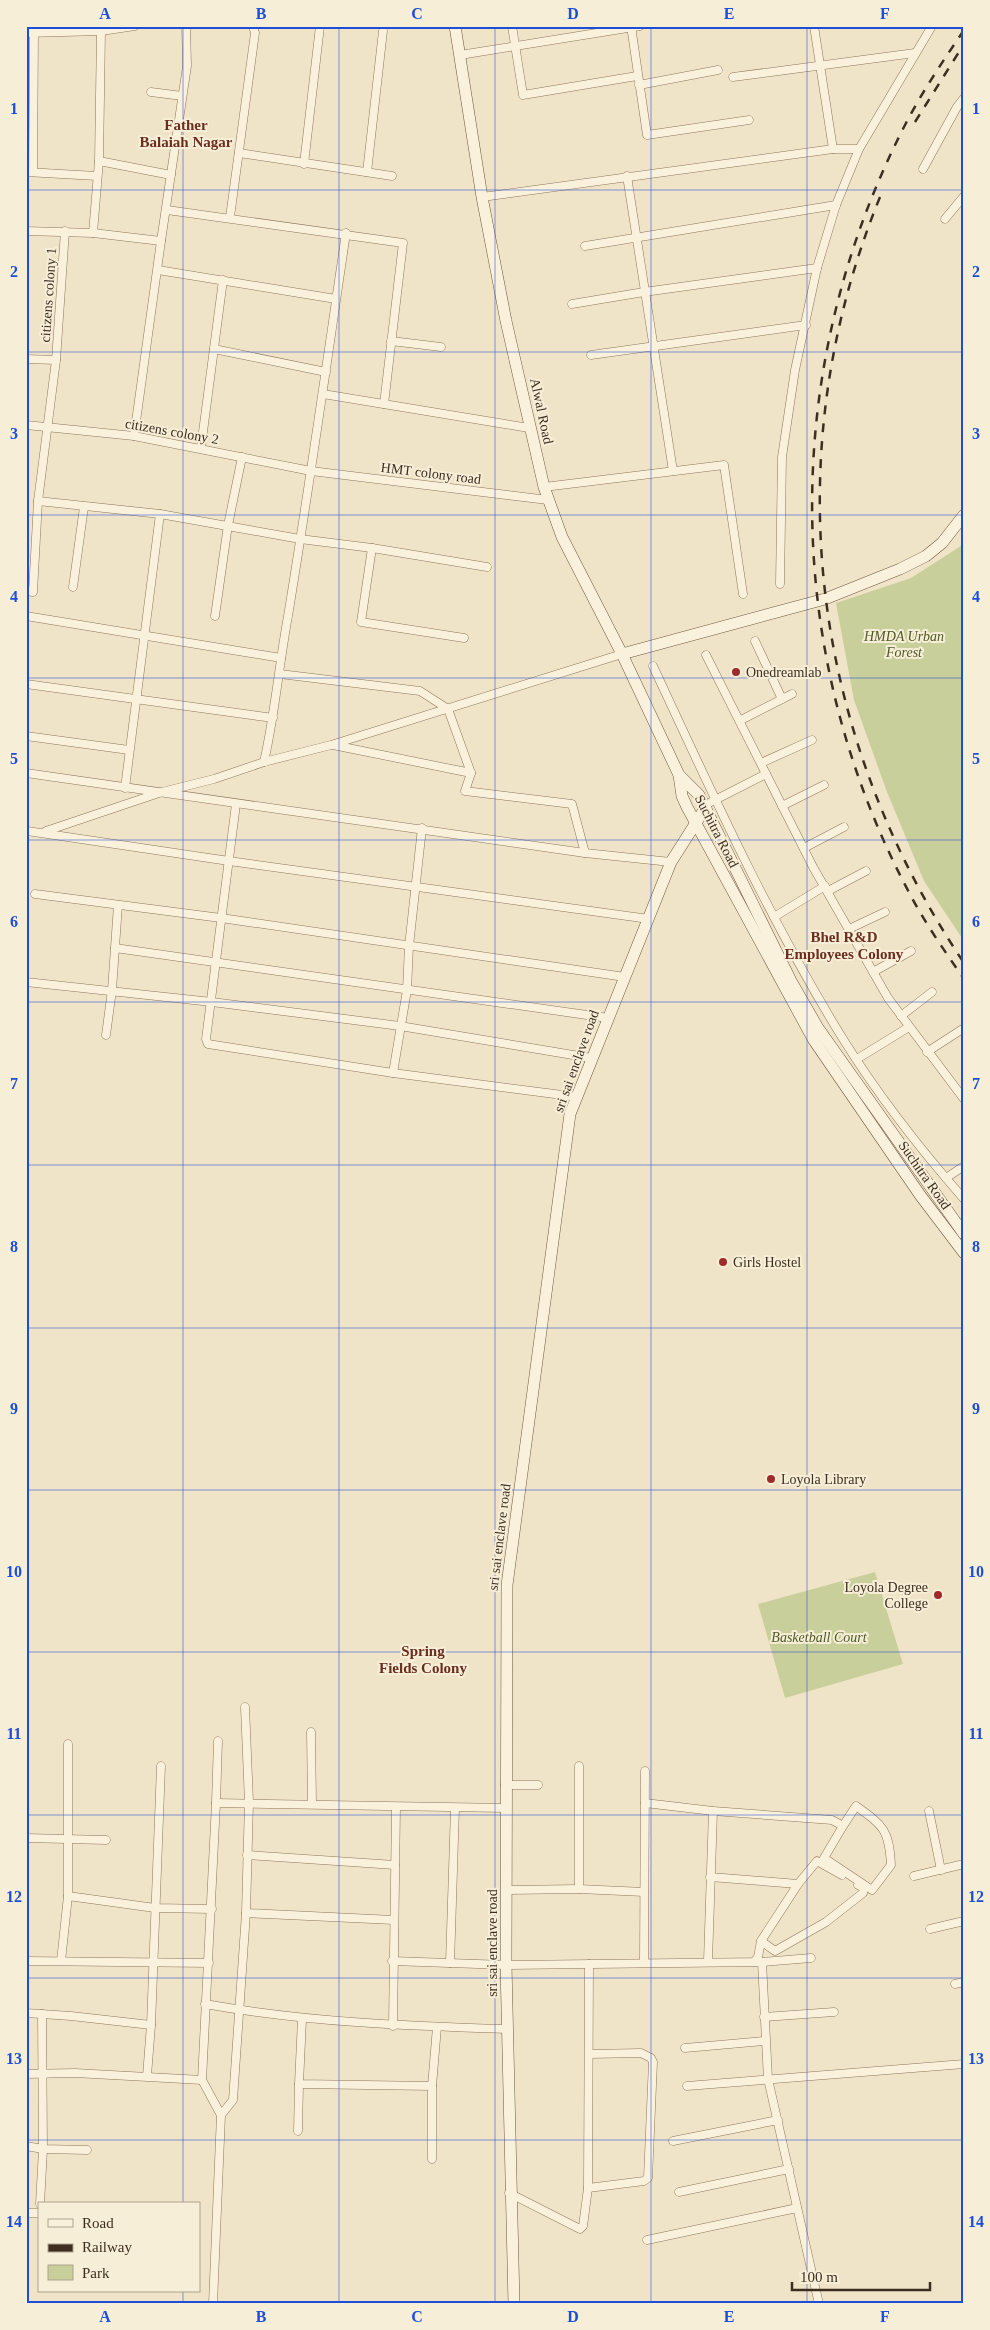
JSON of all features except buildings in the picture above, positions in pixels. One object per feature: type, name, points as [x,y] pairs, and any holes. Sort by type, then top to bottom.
[{"type":"street","points":[[96,176],[30,172],[30,33],[101,31],[135,26]]},
{"type":"street","points":[[134,436],[187,66],[186,26]]},
{"type":"street","points":[[230,217],[254,33],[253,26]]},
{"type":"street","points":[[304,164],[320,26]]},
{"type":"street","name":"Alwal Road","points":[[455,26],[482,198],[506,321],[544,487],[562,537],[622,654],[679,775]]},
{"type":"street","points":[[512,26],[523,94],[637,76]]},
{"type":"street","points":[[460,56],[640,26]]},
{"type":"street","points":[[814,26],[833,149]]},
{"type":"street","points":[[780,584],[782,457],[795,370],[806,325],[816,268],[836,205],[859,149],[932,26]]},
{"type":"street","points":[[631,27],[647,136],[750,120]]},
{"type":"street","points":[[93,233],[98,161],[101,31]]},
{"type":"street","points":[[367,172],[383,31]]},
{"type":"street","points":[[733,77],[915,53]]},
{"type":"street","points":[[639,85],[718,70]]},
{"type":"street","points":[[150,92],[182,96]]},
{"type":"street","points":[[923,169],[957,106],[964,98]]},
{"type":"street","points":[[482,198],[627,176],[833,149],[859,149]]},
{"type":"street","points":[[239,153],[392,176]]},
{"type":"street","points":[[98,161],[171,174]]},
{"type":"street","points":[[627,176],[673,471]]},
{"type":"street","points":[[945,219],[964,196]]},
{"type":"street","points":[[585,246],[836,205]]},
{"type":"street","points":[[167,210],[230,217],[402,243],[384,404]]},
{"type":"street","points":[[26,231],[93,233],[161,241]]},
{"type":"street","name":"citizens colony 1","points":[[26,591],[33,592],[38,501],[56,360],[65,231]]},
{"type":"street","points":[[264,762],[274,718],[281,658],[323,394],[346,234]]},
{"type":"street","points":[[572,304],[816,268]]},
{"type":"street","points":[[158,270],[336,299]]},
{"type":"street","points":[[201,448],[223,280]]},
{"type":"street","points":[[591,355],[806,325]]},
{"type":"street","points":[[391,341],[441,347]]},
{"type":"street","points":[[214,349],[326,372]]},
{"type":"street","name":"citizens colony 1","points":[[26,359],[56,360]]},
{"type":"street","points":[[323,394],[529,428]]},
{"type":"street","name":"citizens colony 2","points":[[26,425],[134,436],[311,471]]},
{"type":"street","points":[[215,616],[228,525],[242,457]]},
{"type":"street","points":[[544,487],[724,465],[743,594]]},
{"type":"street","name":"HMT colony road","points":[[311,471],[548,500]]},
{"type":"street","points":[[38,501],[160,514],[300,539],[372,548],[486,567]]},
{"type":"street","points":[[73,586],[84,506]]},
{"type":"street","points":[[124,788],[160,514]]},
{"type":"street","points":[[45,832],[162,792],[214,779],[264,762],[331,745],[622,654],[825,599],[926,556],[964,515]]},
{"type":"street","points":[[372,548],[361,622],[464,638]]},
{"type":"street","points":[[26,616],[281,658]]},
{"type":"street","points":[[755,641],[782,699]]},
{"type":"street","points":[[706,655],[741,720],[782,806],[849,929],[901,1016],[927,1052],[961,1089],[964,1099]]},
{"type":"street","points":[[653,666],[710,803],[805,975],[883,1097],[964,1199]]},
{"type":"street","points":[[280,674],[420,691],[448,709],[471,773],[465,791],[572,804],[585,853]]},
{"type":"street","points":[[26,684],[274,718]]},
{"type":"street","points":[[741,720],[792,694]]},
{"type":"street","points":[[26,736],[130,750]]},
{"type":"street","points":[[761,763],[812,740]]},
{"type":"street","points":[[331,745],[471,773]]},
{"type":"street","points":[[26,772],[124,788],[422,828],[585,853],[671,862]]},
{"type":"street","points":[[710,803],[766,774]]},
{"type":"street","name":"Suchitra Road","points":[[679,775],[710,803],[791,981],[818,1028],[964,1234]]},
{"type":"street","name":"Suchitra Road","points":[[679,775],[682,796],[694,822],[813,1039],[920,1195],[964,1252]]},
{"type":"street","points":[[782,806],[824,784]]},
{"type":"street","name":"sri sai enclave road","points":[[514,2304],[506,1965],[507,1584],[570,1114],[671,862],[694,822],[710,803]]},
{"type":"street","points":[[236,804],[221,918],[218,962],[206,1039],[208,1044],[393,1073],[578,1097]]},
{"type":"street","points":[[804,848],[844,827]]},
{"type":"street","points":[[393,1073],[407,990],[409,946],[422,828]]},
{"type":"street","points":[[27,831],[45,832],[229,862],[417,886],[649,919]]},
{"type":"street","points":[[774,916],[866,871]]},
{"type":"street","points":[[36,894],[221,918],[625,976]]},
{"type":"street","points":[[106,1035],[112,990],[118,905]]},
{"type":"street","points":[[849,929],[885,912]]},
{"type":"street","points":[[115,948],[608,1018]]},
{"type":"street","points":[[874,972],[911,951]]},
{"type":"street","points":[[26,982],[112,990],[400,1026],[591,1058]]},
{"type":"street","points":[[901,1016],[932,992]]},
{"type":"street","points":[[857,1059],[909,1027]]},
{"type":"street","points":[[927,1052],[964,1028]]},
{"type":"street","points":[[946,1178],[964,1166]]},
{"type":"street","points":[[220,2115],[233,2100],[246,1913],[249,1802],[245,1707]]},
{"type":"street","points":[[312,1732],[312,1804]]},
{"type":"street","points":[[213,2304],[220,2115],[202,2080],[212,1909],[218,1741]]},
{"type":"street","points":[[61,1961],[68,1896],[68,1744]]},
{"type":"street","points":[[147,2076],[151,2026],[161,1766]]},
{"type":"street","points":[[579,1766],[579,1889]]},
{"type":"street","points":[[644,1963],[645,1771]]},
{"type":"street","points":[[506,1785],[538,1785]]},
{"type":"street","points":[[216,1803],[249,1802],[396,1807],[506,1808]]},
{"type":"street","points":[[645,1803],[713,1811],[832,1820],[843,1826]]},
{"type":"street","points":[[856,1806],[880,1823],[890,1843],[891,1865],[872,1890],[824,1858],[843,1826],[856,1806]]},
{"type":"street","points":[[393,2026],[392,1961],[396,1807]]},
{"type":"street","points":[[450,1963],[455,1808]]},
{"type":"street","points":[[708,1961],[713,1811]]},
{"type":"street","points":[[930,1811],[941,1870]]},
{"type":"street","points":[[26,1838],[106,1840]]},
{"type":"street","points":[[247,1855],[395,1865]]},
{"type":"street","points":[[760,1941],[776,1951],[826,1922],[864,1891],[864,1888],[817,1861],[798,1884],[760,1941],[758,1957],[768,2079],[819,2304]]},
{"type":"street","points":[[914,1876],[964,1864]]},
{"type":"street","points":[[710,1877],[798,1884]]},
{"type":"street","points":[[507,1890],[579,1889],[644,1892]]},
{"type":"street","points":[[68,1896],[155,1908],[212,1909]]},
{"type":"street","points":[[246,1913],[394,1920]]},
{"type":"street","points":[[930,1929],[964,1921]]},
{"type":"street","points":[[392,1961],[506,1965],[708,1961],[758,1962],[811,1958]]},
{"type":"street","points":[[26,1961],[208,1962]]},
{"type":"street","points":[[510,2193],[580,2229],[583,2226],[588,2188],[589,1964]]},
{"type":"street","points":[[955,1984],[964,1982]]},
{"type":"street","points":[[205,2004],[302,2019],[393,2026],[508,2029]]},
{"type":"street","points":[[764,2017],[834,2012]]},
{"type":"street","points":[[26,2013],[71,2016],[151,2026]]},
{"type":"street","points":[[40,2202],[43,2149],[42,2014]]},
{"type":"street","points":[[298,2131],[302,2019]]},
{"type":"street","points":[[432,2159],[432,2086],[437,2027]]},
{"type":"street","points":[[685,2048],[766,2041]]},
{"type":"street","points":[[588,2188],[648,2178],[653,2062],[651,2058],[641,2053],[590,2054]]},
{"type":"street","points":[[687,2086],[964,2064]]},
{"type":"street","points":[[26,2074],[147,2076],[202,2080]]},
{"type":"street","points":[[299,2084],[432,2086]]},
{"type":"street","points":[[673,2141],[778,2120]]},
{"type":"street","points":[[26,2146],[43,2149],[87,2150]]},
{"type":"street","points":[[679,2192],[789,2169]]},
{"type":"street","points":[[647,2240],[797,2208]]},
{"type":"green space","name":"HMDA Urban Forest","points":[[964,544],[964,941],[924,881],[887,792],[854,700],[836,603],[911,578]]},
{"type":"green space","name":"Basketball Court","points":[[875,1572],[903,1664],[785,1698],[758,1604]]},
{"type":"railway","points":[[964,30],[905,125],[864,218],[835,315],[817,413],[812,512],[819,611],[838,709],[869,805],[912,898],[930,929],[964,979]]},
{"type":"railway","points":[[915,122],[964,44]]},
{"type":"railway","points":[[880,197],[847,294],[827,393],[820,492],[825,590],[842,688],[871,783],[912,875],[964,963]]},
{"type":"place","name":"Onedreamlab","points":[[736,672]]},
{"type":"place","name":"Girls Hostel","points":[[723,1262]]},
{"type":"place","name":"Loyola Library","points":[[771,1479]]},
{"type":"place","name":"Loyola Degree College","points":[[938,1595]]},
{"type":"district","name":"Father Balaiah Nagar","points":[[186,134]]},
{"type":"district","name":"Bhel R&D Employees Colony","points":[[844,946]]},
{"type":"district","name":"Spring Fields Colony","points":[[423,1660]]}]
